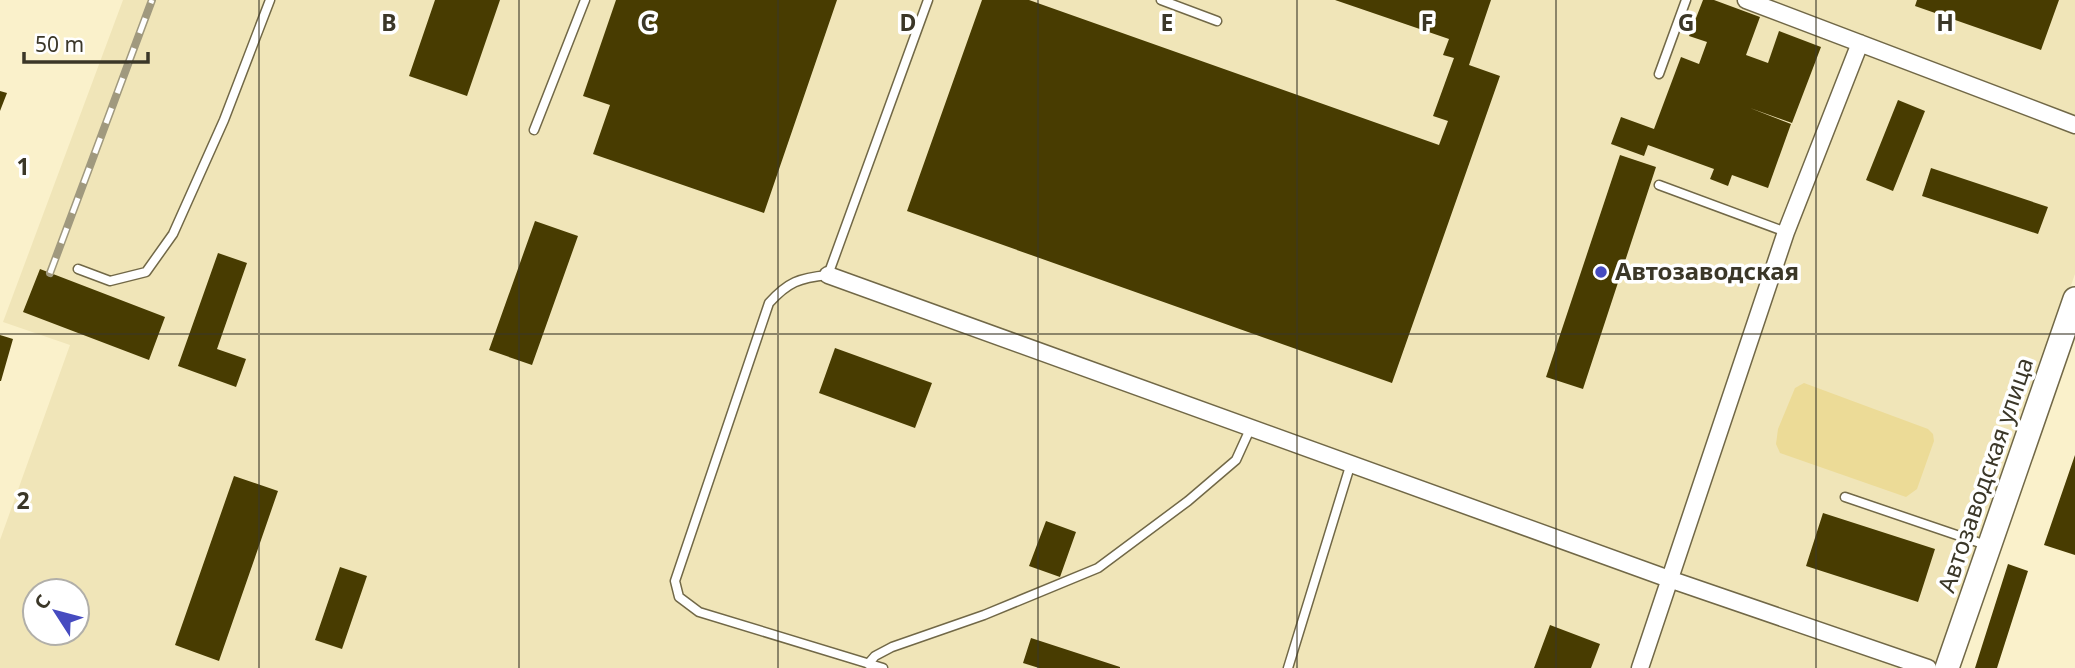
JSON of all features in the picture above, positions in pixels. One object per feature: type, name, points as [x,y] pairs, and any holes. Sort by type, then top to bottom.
[{"type":"street","points":[[1746,0],[2075,125]]},
{"type":"street","points":[[1640,668],[1786,232],[1860,43]]},
{"type":"street","points":[[828,275],[1669,579],[1928,668]]},
{"type":"street","name":"Автозаводская улица","points":[[1947,668],[2075,299]]},
{"type":"lane","points":[[78,269],[110,281],[145,272],[173,234],[224,120],[270,0]]},
{"type":"lane","points":[[534,130],[585,0]]},
{"type":"lane","points":[[883,668],[699,612],[678,597],[674,581],[739,384],[769,303],[782,288],[802,278],[828,275],[928,0]]},
{"type":"lane","points":[[1161,0],[1217,21]]},
{"type":"lane","points":[[1659,74],[1686,0]]},
{"type":"lane","points":[[1659,185],[1786,232]]},
{"type":"lane","points":[[868,664],[875,656],[892,647],[984,615],[1098,568],[1188,501],[1236,460],[1251,427]]},
{"type":"lane","points":[[1288,668],[1351,463]]},
{"type":"lane","points":[[1845,497],[1989,545]]},
{"type":"shaded area","points":[[123,0],[2075,0],[2075,274],[1938,668],[0,668],[0,540],[70,345],[3,322]]},
{"type":"shaded area","points":[[1804,383],[1928,429],[1933,434],[1934,441],[1917,489],[1906,497],[1780,453],[1776,444],[1778,429],[1795,388]]},
{"type":"building","points":[[435,0],[500,0],[467,96],[409,76]]},
{"type":"building","points":[[616,0],[837,0],[764,213],[593,154],[610,105],[583,96]]},
{"type":"building","points":[[982,0],[1029,0],[1439,145],[1448,121],[1433,116],[1454,58],[1443,55],[1449,39],[1335,0],[1491,0],[1469,65],[1500,76],[1392,383],[907,211]]},
{"type":"building","points":[[1703,0],[1714,0],[1760,17],[1746,55],[1768,63],[1779,31],[1821,47],[1792,123],[1750,108],[1791,124],[1768,188],[1732,175],[1728,186],[1710,179],[1714,169],[1648,145],[1644,156],[1611,144],[1621,117],[1654,129],[1681,57],[1699,64],[1707,42],[1689,36]]},
{"type":"building","points":[[1917,0],[2059,0],[2041,50],[1915,6]]},
{"type":"building","points":[[0,91],[7,93],[0,111]]},
{"type":"building","points":[[1898,100],[1925,111],[1893,191],[1866,180]]},
{"type":"building","name":"Автозаводская","points":[[1620,155],[1656,167],[1583,389],[1546,377]]},
{"type":"building","points":[[1931,168],[2048,207],[2038,234],[1922,196]]},
{"type":"building","points":[[535,221],[578,236],[532,365],[489,350]]},
{"type":"building","points":[[218,253],[247,263],[217,349],[246,359],[236,387],[178,366]]},
{"type":"building","points":[[40,269],[165,317],[149,360],[23,312]]},
{"type":"building","points":[[0,335],[13,339],[1,381],[0,381]]},
{"type":"building","points":[[835,348],[932,383],[915,428],[819,393]]},
{"type":"building","points":[[2075,455],[2075,555],[2044,545]]},
{"type":"building","points":[[234,476],[278,491],[219,661],[175,645]]},
{"type":"building","points":[[1823,513],[1935,549],[1918,602],[1806,566]]},
{"type":"building","points":[[1046,521],[1076,532],[1060,577],[1029,566]]},
{"type":"building","points":[[2008,564],[2028,571],[1997,668],[1975,668]]},
{"type":"building","points":[[340,567],[367,576],[342,649],[315,640]]},
{"type":"building","points":[[1550,625],[1600,644],[1591,668],[1534,668]]},
{"type":"building","points":[[1031,638],[1120,668],[1039,668],[1023,663]]},
{"type":"railway","points":[[50,273],[152,0]]},
{"type":"place","name":"Автозаводская","points":[[1601,272]]}]
